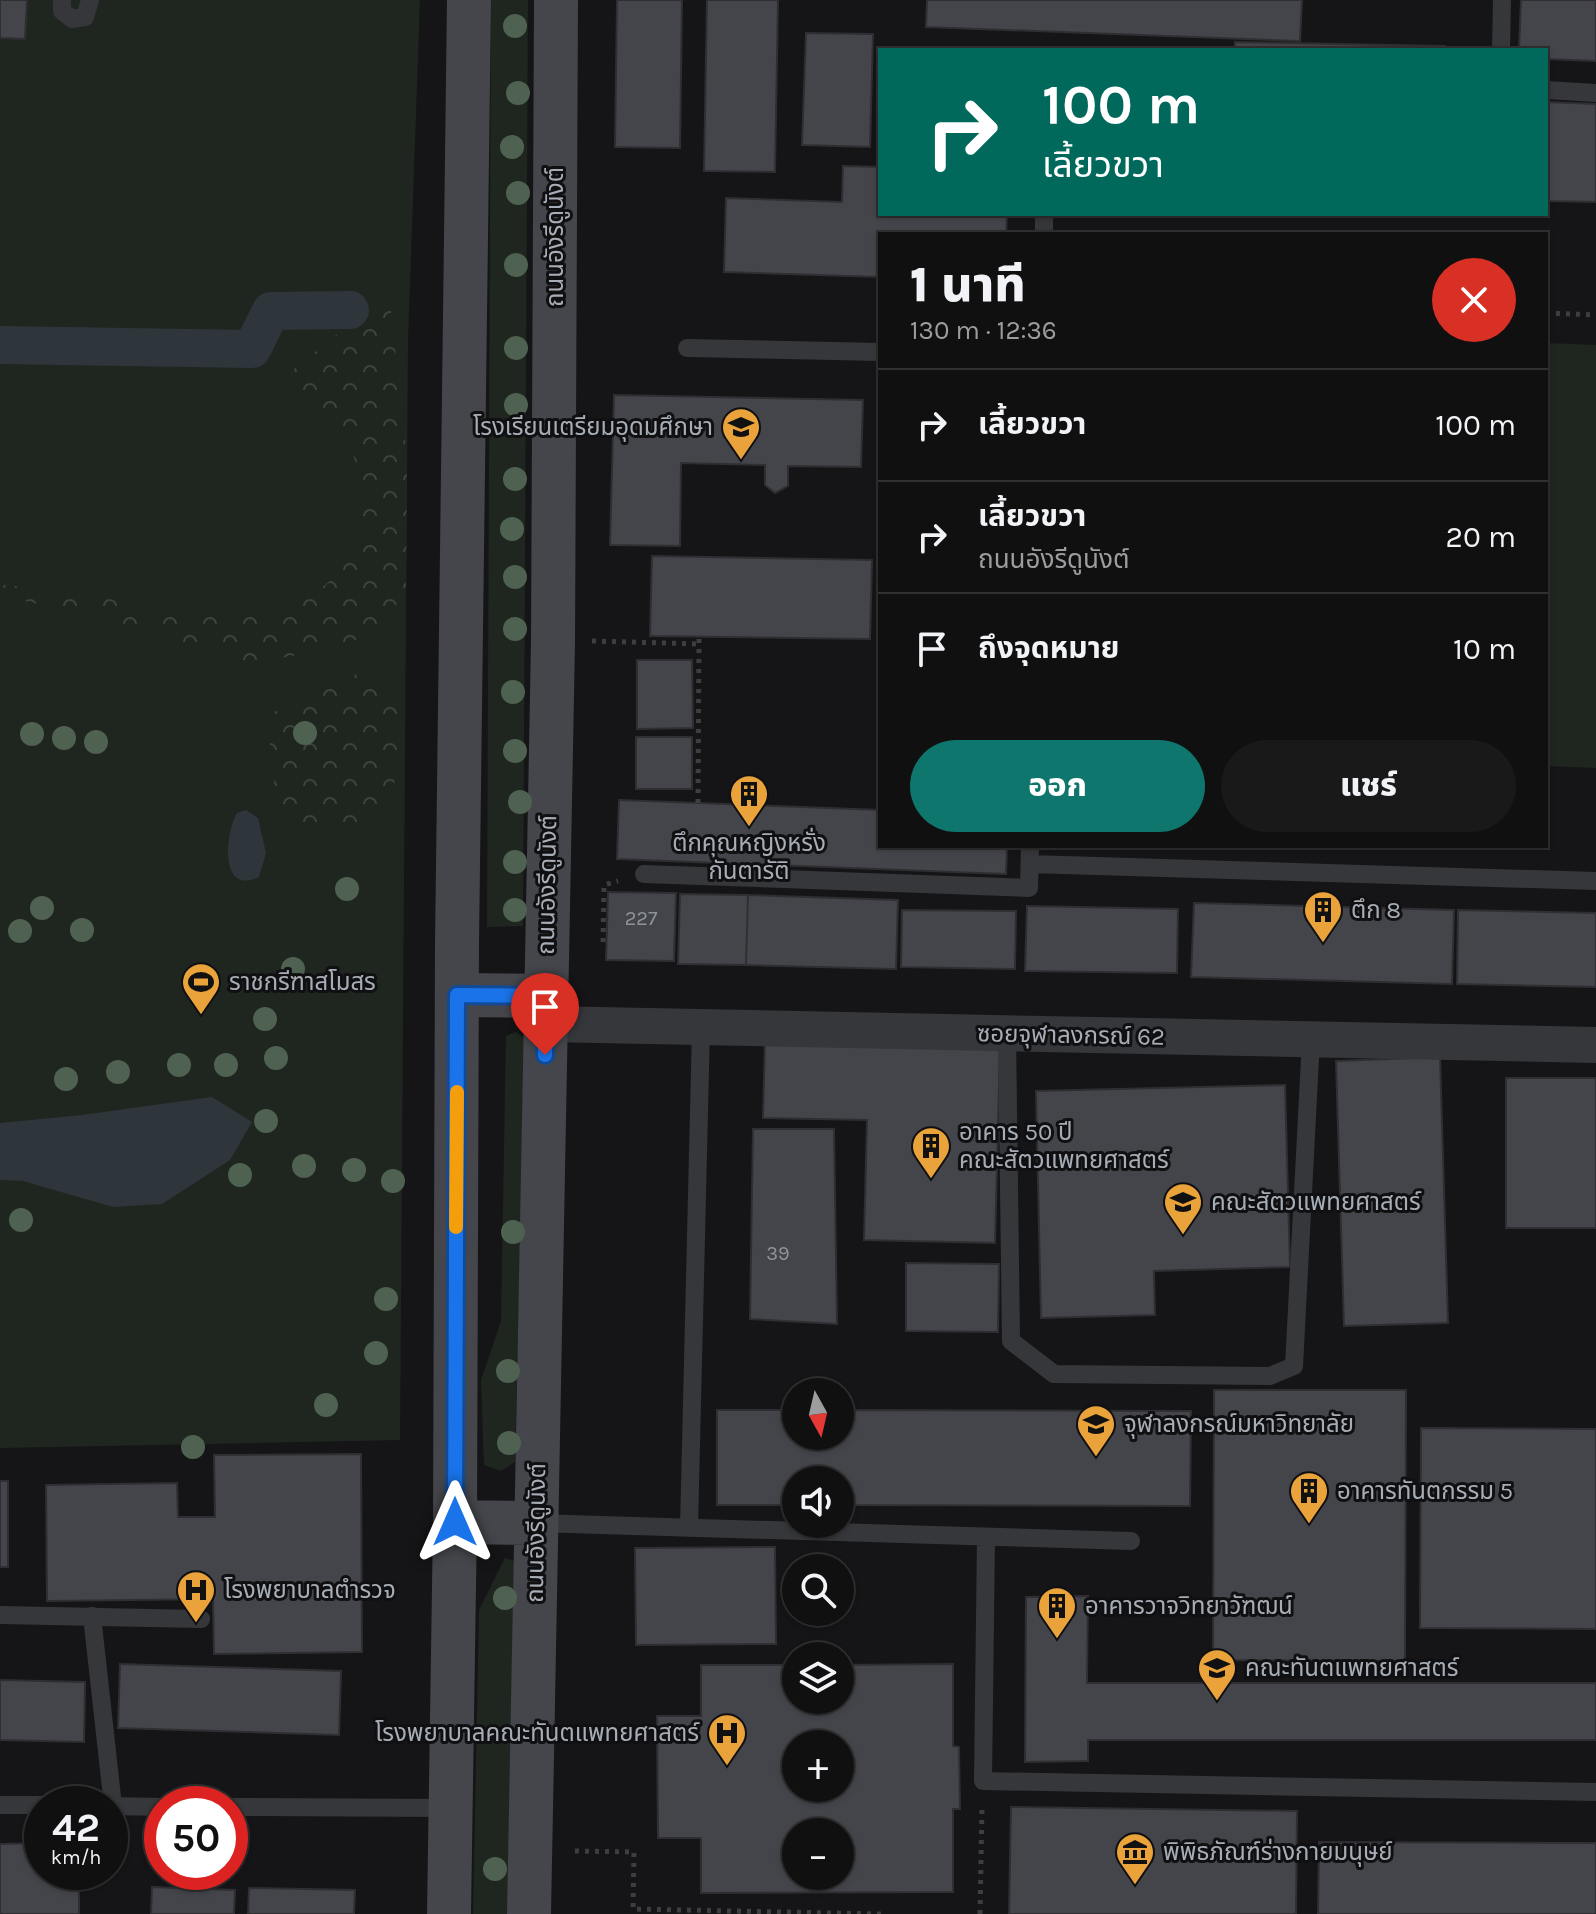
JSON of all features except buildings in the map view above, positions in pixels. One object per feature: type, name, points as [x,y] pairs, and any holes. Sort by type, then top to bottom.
[{"type":"main road","points":[[449,1914],[469,0]]},
{"type":"main road","name":"ถนนอังรีดูนังต์","points":[[529,1914],[553,642],[556,0]]},
{"type":"main road","points":[[457,995],[545,1010]]},
{"type":"main road","points":[[455,1522],[536,1523]]},
{"type":"street","name":"ซอยจุฬาลงกรณ์ 62","points":[[545,1010],[701,1028],[1596,1045]]},
{"type":"lane","points":[[62,0],[62,11],[72,19],[85,17],[90,0]]},
{"type":"lane","points":[[1501,48],[1502,0]]},
{"type":"lane","points":[[1548,90],[1596,93]]},
{"type":"lane","points":[[687,348],[878,352]]},
{"type":"lane","points":[[644,874],[1029,888],[1030,855],[1596,881]]},
{"type":"lane","points":[[689,1528],[701,1028]]},
{"type":"lane","points":[[1007,1033],[1011,1341],[1054,1374],[1127,1376],[1270,1376],[1294,1366],[1311,1039]]},
{"type":"lane","points":[[536,1523],[1131,1541]]},
{"type":"lane","points":[[986,1537],[983,1781],[1596,1792]]},
{"type":"lane","points":[[0,1615],[201,1619]]},
{"type":"lane","points":[[92,1616],[110,1786]]},
{"type":"lane","points":[[0,1805],[24,1805]]},
{"type":"lane","points":[[248,1807],[451,1808]]},
{"type":"path","points":[[1548,313],[1596,315]]},
{"type":"path","points":[[553,642],[699,640],[698,803]]},
{"type":"path","points":[[591,942],[605,942],[604,885],[644,874]]},
{"type":"path","points":[[980,1914],[983,1781]]},
{"type":"path","points":[[575,1851],[634,1852],[633,1909],[882,1914]]},
{"type":"green space","name":"ราชกรีฑาสโมสร","points":[[0,0],[420,0],[408,339],[400,1440],[0,1448]]},
{"type":"green space","points":[[491,0],[528,0],[523,926],[487,927]]},
{"type":"green space","points":[[372,306],[391,311],[407,457],[406,593],[370,636],[251,664],[108,621],[0,595],[0,587],[4,585],[19,586],[201,614],[229,614],[283,607],[308,596],[331,580],[345,560],[359,527],[361,499],[357,468],[343,431],[320,431],[314,408],[284,377]]},
{"type":"green space","points":[[1548,343],[1596,345],[1596,768],[1548,766]]},
{"type":"green space","points":[[359,673],[379,680],[399,698],[398,766],[387,806],[368,810],[348,832],[327,833],[295,826],[276,793],[269,752],[274,712],[301,693],[319,696],[329,684]]},
{"type":"green space","points":[[516,1032],[525,1039],[515,1462],[501,1471],[484,1465],[481,1380],[501,1321],[506,1036]]},
{"type":"green space","points":[[505,1558],[514,1561],[509,1914],[473,1914],[479,1610]]},
{"type":"shaded area","points":[[246,810],[258,818],[266,853],[259,877],[246,881],[237,878],[231,870],[228,847],[237,813]]},
{"type":"shaded area","points":[[212,1097],[252,1122],[230,1160],[162,1204],[113,1207],[23,1181],[0,1180],[0,1123]]},
{"type":"waterway","points":[[0,345],[252,349],[271,311],[350,310]]},
{"type":"slow traffic","points":[[456,1227],[457,1092]]},
{"type":"place","name":"โรงเรียนเตรียมอุดมศึกษา","points":[[741,461]]},
{"type":"place","name":"ตึกคุณหญิงหรั่ง กันตารัติ","points":[[749,828]]},
{"type":"place","name":"ตึก 8","points":[[1323,944]]},
{"type":"place","name":"ราชกรีฑาสโมสร","points":[[201,1016]]},
{"type":"place","name":"อาคาร 50 ปี คณะสัตวแพทยศาสตร์","points":[[931,1180]]},
{"type":"place","name":"คณะสัตวแพทยศาสตร์","points":[[1183,1236]]},
{"type":"place","name":"จุฬาลงกรณ์มหาวิทยาลัย","points":[[1096,1458]]},
{"type":"place","name":"อาคารทันตกรรม 5","points":[[1309,1525]]},
{"type":"place","name":"โรงพยาบาลตำรวจ","points":[[196,1624]]},
{"type":"place","name":"อาคารวาจวิทยาวัฑฒน์","points":[[1057,1640]]},
{"type":"place","name":"คณะทันตแพทยศาสตร์","points":[[1217,1702]]},
{"type":"place","name":"โรงพยาบาลคณะทันตแพทยศาสตร์","points":[[727,1767]]},
{"type":"place","name":"พิพิธภัณฑ์ร่างกายมนุษย์","points":[[1135,1886]]},
{"type":"route","points":[[455,1522],[457,995],[545,996],[545,1055]]}]
